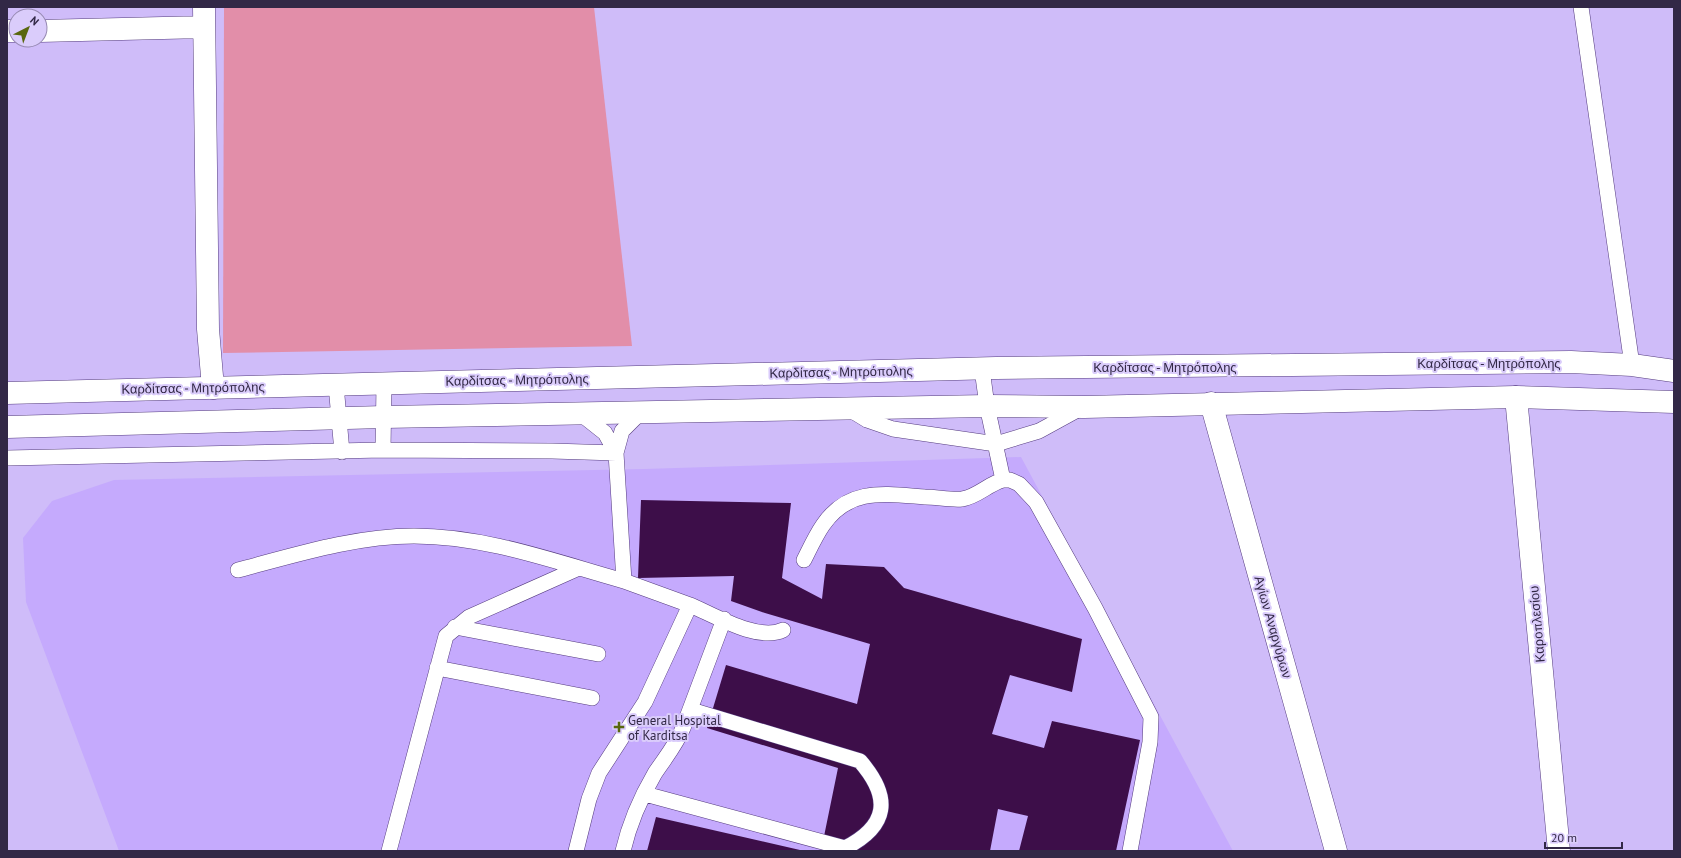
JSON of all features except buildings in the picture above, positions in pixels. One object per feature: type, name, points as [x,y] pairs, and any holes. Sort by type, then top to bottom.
[{"type":"main road","points":[[48,30],[204,17],[208,336],[213,388]]},
{"type":"main road","name":"Καρδίτσας - Μητρόπολης","points":[[7,393],[982,369],[1208,368],[1430,363],[1571,362],[1632,365],[1674,371]]},
{"type":"main road","points":[[7,427],[384,417],[987,406],[1084,407],[1516,397],[1674,402]]},
{"type":"main road","name":"Καροπλεσίου","points":[[1516,397],[1559,851]]},
{"type":"main road","name":"Αγίων Αναργύρων","points":[[1211,403],[1336,851]]},
{"type":"lane","points":[[1581,7],[1632,365]]},
{"type":"lane","points":[[982,369],[987,406],[1003,480]]},
{"type":"lane","points":[[383,450],[384,384]]},
{"type":"lane","points":[[336,385],[342,452]]},
{"type":"lane","points":[[848,408],[867,420],[893,429],[996,444],[1039,431],[1084,407]]},
{"type":"lane","points":[[624,581],[616,453],[622,431],[641,412]]},
{"type":"lane","points":[[581,414],[605,433],[616,453]]},
{"type":"lane","points":[[7,458],[383,450],[616,453]]},
{"type":"lane","points":[[804,560],[823,525],[834,511],[846,501],[862,496],[894,494],[961,499],[976,494],[994,482],[1010,480],[1019,484],[1036,502],[1095,608],[1152,717],[1150,742],[1130,851]]},
{"type":"lane","points":[[238,570],[323,548],[396,536],[415,536],[482,542],[624,581],[690,605],[754,631],[765,634],[783,630]]},
{"type":"lane","points":[[389,851],[446,636],[455,627],[469,617],[579,568]]},
{"type":"lane","points":[[576,851],[589,799],[599,773],[645,702],[690,605]]},
{"type":"lane","points":[[623,851],[627,833],[645,794],[655,774],[677,742],[691,710],[724,619]]},
{"type":"lane","points":[[455,627],[598,654]]},
{"type":"lane","points":[[437,668],[592,698]]},
{"type":"lane","points":[[645,794],[844,848],[860,840],[875,826],[881,808],[881,792],[872,775],[860,762],[691,710]]},
{"type":"shaded area","points":[[224,7],[594,7],[632,346],[223,353]]},
{"type":"shaded area","name":"General Hospital of Karditsa","points":[[1021,457],[1233,851],[119,851],[26,602],[23,538],[52,501],[114,480],[644,469]]},
{"type":"place","name":"General Hospital of Karditsa","points":[[619,727]]}]
